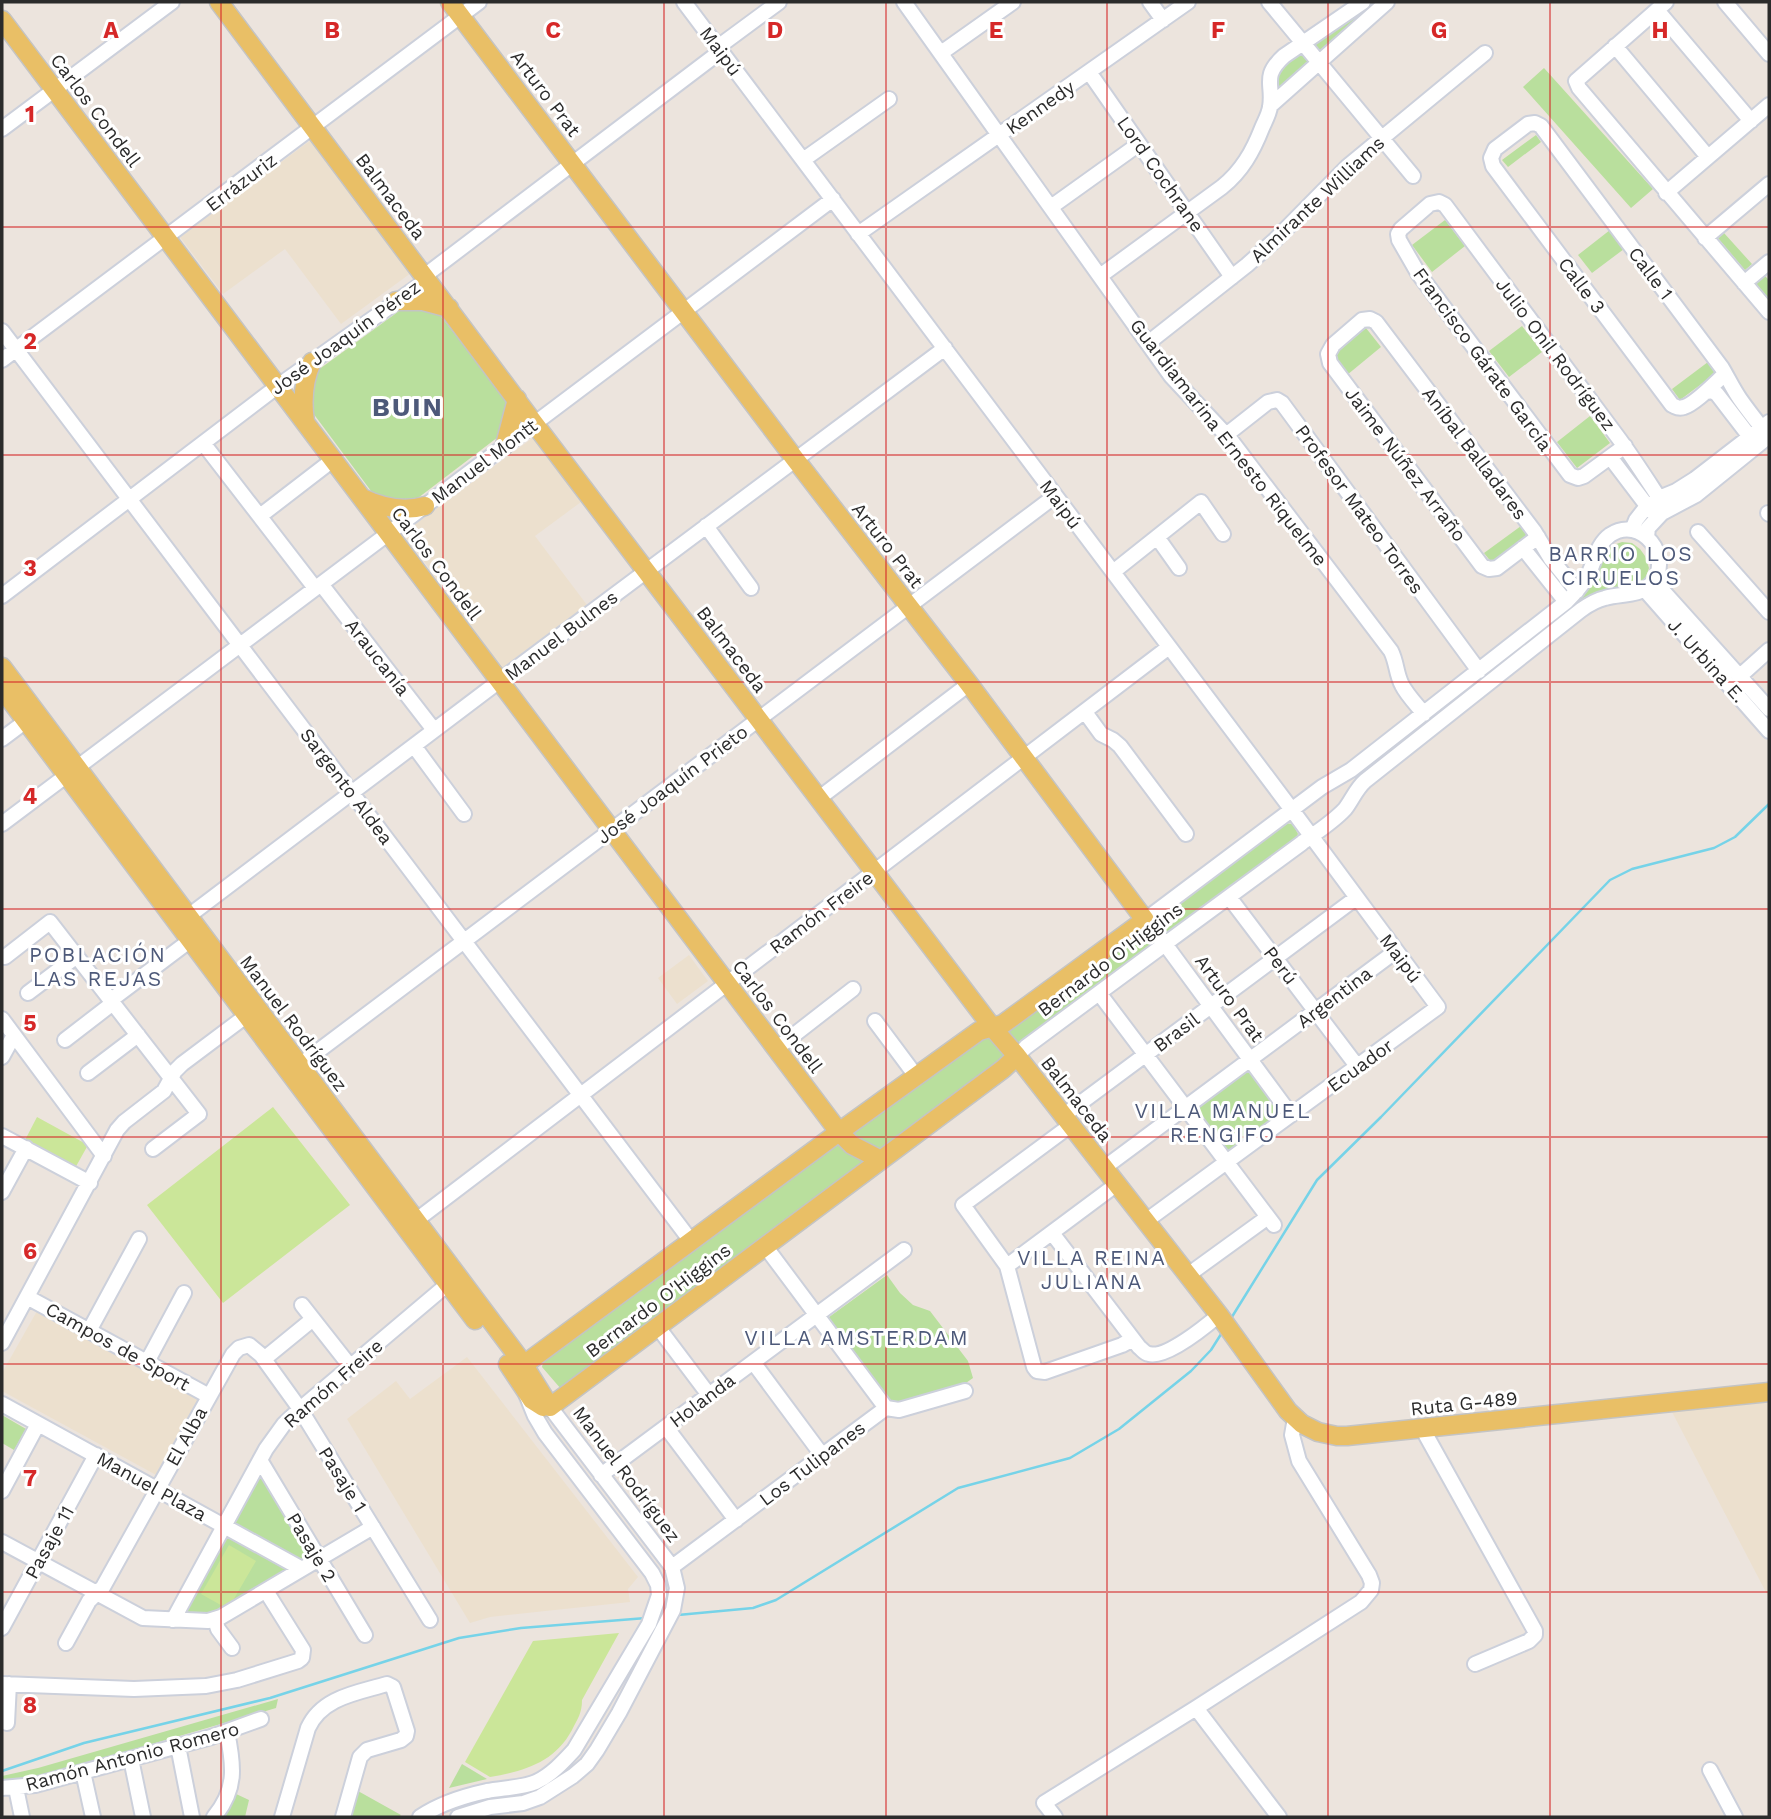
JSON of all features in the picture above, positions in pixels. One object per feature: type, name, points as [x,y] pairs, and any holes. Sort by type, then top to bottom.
[{"type":"main road","name":"Balmaceda","points":[[219,2],[534,424],[992,1027],[1224,1322]]},
{"type":"main road","name":"Arturo Prat","points":[[455,9],[1025,758],[1145,920]]},
{"type":"main road","name":"Carlos Condell","points":[[2,20],[839,1132],[852,1145],[881,1160]]},
{"type":"main road","points":[[396,301],[423,301],[449,308]]},
{"type":"main road","points":[[305,422],[305,376],[312,362]]},
{"type":"main road","points":[[505,445],[517,399]]},
{"type":"main road","points":[[362,498],[400,508],[417,509],[425,506]]},
{"type":"main road","name":"Manuel Rodríguez","points":[[2,667],[72,771],[520,1375],[550,1407]]},
{"type":"main road","name":"Manuel Rodríguez","points":[[2,689],[26,721],[72,771]]},
{"type":"main road","name":"Bernardo O'Higgins","points":[[520,1375],[691,1241],[839,1132],[979,1031],[1003,1024],[1145,920]]},
{"type":"main road","name":"Manuel Rodríguez","points":[[195,936],[246,1016],[294,1069]]},
{"type":"main road","name":"Bernardo O'Higgins","points":[[550,1407],[1017,1056]]},
{"type":"main road","name":"Ruta G-489","points":[[1224,1322],[1295,1418],[1310,1429],[1327,1435],[1422,1428],[1769,1392]]},
{"type":"street","points":[[2,129],[172,2]]},
{"type":"street","name":"Errázuriz","points":[[2,360],[313,127],[455,9],[479,2]]},
{"type":"street","name":"Maipú","points":[[684,2],[1438,1007]]},
{"type":"street","name":"José Joaquín Pérez","points":[[2,596],[278,386],[420,285],[431,271],[779,2]]},
{"type":"street","name":"Guardiamarina Ernesto Riquelme","points":[[904,2],[1171,376],[1226,435],[1391,651],[1402,685],[1424,714]]},
{"type":"street","points":[[941,53],[1013,2]]},
{"type":"street","points":[[1150,2],[1163,20]]},
{"type":"street","name":"Kennedy","points":[[858,234],[1188,2]]},
{"type":"street","points":[[1269,2],[1413,176]]},
{"type":"street","points":[[1100,276],[1230,181],[1243,166],[1270,106],[1269,81],[1272,69],[1279,60],[1363,2]]},
{"type":"street","points":[[1270,106],[1387,2]]},
{"type":"street","points":[[1725,2],[1769,54]]},
{"type":"street","points":[[1751,121],[1662,6],[1576,81],[1666,193],[1769,312]]},
{"type":"street","points":[[1615,46],[1709,157]]},
{"type":"street","name":"Almirante Williams","points":[[1148,343],[1261,254],[1325,187],[1485,53]]},
{"type":"street","name":"Lord Cochrane","points":[[1089,72],[1233,277]]},
{"type":"street","points":[[803,160],[888,99]]},
{"type":"street","points":[[1666,193],[1769,106]]},
{"type":"street","name":"Calle 1","points":[[1491,158],[1495,149],[1525,125],[1535,123],[1543,129],[1726,374],[1739,398],[1763,430]]},
{"type":"street","points":[[1051,207],[1139,144]]},
{"type":"street","name":"Calle 3","points":[[1491,158],[1493,166],[1672,405],[1678,408],[1686,406],[1706,392]]},
{"type":"street","points":[[1705,238],[1769,184]]},
{"type":"street","name":"Manuel Montt","points":[[2,824],[833,199]]},
{"type":"street","name":"Julio Onil Rodríguez","points":[[1398,234],[1430,204],[1439,202],[1445,205],[1625,446],[1657,508]]},
{"type":"street","name":"Kennedy","points":[[847,218],[869,218],[890,211]]},
{"type":"street","name":"Francisco Gárate García","points":[[1398,234],[1400,243],[1427,286],[1568,473],[1575,478],[1584,476],[1610,457]]},
{"type":"street","points":[[1744,283],[1769,262]]},
{"type":"street","name":"Aníbal Balladares","points":[[1328,354],[1330,347],[1359,322],[1370,319],[1376,322],[1538,537],[1571,597]]},
{"type":"street","name":"Sargento Aldea","points":[[2,331],[691,1241]]},
{"type":"street","name":"Manuel Bulnes","points":[[183,920],[944,348]]},
{"type":"street","name":"Jaime Núñez Arraño","points":[[1328,354],[1336,371],[1482,565],[1489,569],[1497,568],[1524,548]]},
{"type":"street","points":[[1706,392],[1726,374]]},
{"type":"street","points":[[1649,585],[1658,573],[1659,561],[1656,548],[1647,537],[1632,530],[1640,512],[1696,495],[1763,430],[1717,394],[1706,392]]},
{"type":"street","name":"Profesor Mateo Torres","points":[[1226,435],[1268,402],[1277,400],[1282,403],[1479,671]]},
{"type":"street","name":"Araucanía","points":[[204,443],[434,730]]},
{"type":"street","points":[[1625,446],[1610,457],[1657,508]]},
{"type":"street","points":[[260,516],[334,459]]},
{"type":"street","name":"José Joaquín Prieto","points":[[294,1069],[1055,496]]},
{"type":"street","points":[[1112,572],[1201,502],[1223,534]]},
{"type":"street","points":[[1647,537],[1648,527],[1657,508]]},
{"type":"street","points":[[706,526],[751,588]]},
{"type":"street","name":"Bernardo O'Higgins","points":[[1017,1056],[1342,812],[1365,781],[1453,701],[1479,671],[1571,597],[1587,577],[1605,539],[1616,532],[1632,530]]},
{"type":"street","points":[[1698,532],[1769,612]]},
{"type":"street","points":[[1157,537],[1179,568]]},
{"type":"street","points":[[1524,548],[1538,537]]},
{"type":"street","name":"Aníbal Balladares","points":[[1524,548],[1571,597]]},
{"type":"street","name":"Bernardo O'Higgins","points":[[1145,920],[1424,714],[1453,701],[1506,670],[1589,604],[1606,597],[1637,593],[1649,585]]},
{"type":"street","name":"J. Urbina E.","points":[[1649,585],[1769,709]]},
{"type":"street","name":"J. Urbina E.","points":[[1649,585],[1769,730]]},
{"type":"street","name":"Ramón Freire","points":[[411,1225],[1169,647]]},
{"type":"street","points":[[1740,677],[1769,650]]},
{"type":"street","points":[[1496,657],[1506,670]]},
{"type":"street","points":[[817,796],[967,682]]},
{"type":"street","points":[[1085,712],[1101,734],[1120,746],[1186,834]]},
{"type":"street","points":[[2,739],[26,721]]},
{"type":"street","points":[[414,746],[464,814]]},
{"type":"street","name":"Perú","points":[[1229,897],[1357,1066]]},
{"type":"street","name":"Brasil","points":[[1067,1121],[1145,1055],[1356,898]]},
{"type":"street","name":"Arturo Prat","points":[[1145,920],[1291,1115]]},
{"type":"street","points":[[5,957],[50,922],[112,1001],[199,1114],[153,1149]]},
{"type":"street","points":[[65,1040],[195,936]]},
{"type":"street","name":"Argentina","points":[[1104,1168],[1396,951]]},
{"type":"street","points":[[28,993],[77,956]]},
{"type":"street","points":[[776,1049],[853,989]]},
{"type":"street","points":[[1099,993],[1271,1221],[1188,1275]]},
{"type":"street","name":"Ecuador","points":[[1146,1221],[1438,1007]]},
{"type":"street","points":[[2,1343],[6,1326],[27,1297],[121,1125],[160,1095],[182,1064],[246,1016]]},
{"type":"street","points":[[2,1019],[104,1156]]},
{"type":"street","points":[[876,1021],[916,1076]]},
{"type":"street","points":[[2,1057],[14,1035]]},
{"type":"street","points":[[88,1073],[138,1035]]},
{"type":"street","points":[[1067,1121],[963,1205],[1007,1266],[1034,1367],[1039,1372],[1133,1339]]},
{"type":"street","points":[[2,1136],[90,1183]]},
{"type":"street","points":[[2,1192],[26,1149]]},
{"type":"street","points":[[1007,1266],[1117,1184]]},
{"type":"street","points":[[1052,1233],[1146,1353],[1157,1354],[1224,1322]]},
{"type":"street","points":[[89,1331],[139,1239]]},
{"type":"street","points":[[765,1246],[886,1408]]},
{"type":"street","name":"Holanda","points":[[601,1475],[904,1250]]},
{"type":"street","name":"Ramón Freire","points":[[173,1620],[277,1432],[300,1409],[452,1280]]},
{"type":"street","points":[[147,1362],[184,1293]]},
{"type":"street","name":"Campos de Sport","points":[[27,1297],[209,1396]]},
{"type":"street","points":[[302,1305],[351,1366]]},
{"type":"street","points":[[264,1359],[313,1319]]},
{"type":"street","points":[[657,1326],[709,1395]]},
{"type":"street","name":"Pasaje 1","points":[[248,1345],[264,1359],[300,1409],[430,1620]]},
{"type":"street","name":"El Alba","points":[[66,1643],[89,1601],[103,1587],[233,1354],[248,1345]]},
{"type":"street","points":[[753,1362],[822,1455]]},
{"type":"street","points":[[420,1817],[454,1801],[487,1791],[524,1786],[548,1775],[574,1750],[652,1617],[659,1595],[652,1573],[545,1433],[535,1416],[520,1375]]},
{"type":"street","name":"Los Tulipanes","points":[[672,1567],[886,1408],[899,1410],[965,1391]]},
{"type":"street","name":"Manuel Plaza","points":[[2,1404],[302,1569]]},
{"type":"street","name":"Manuel Rodríguez","points":[[550,1407],[672,1567]]},
{"type":"street","points":[[1055,1817],[1044,1803],[1361,1602],[1371,1590],[1371,1579],[1364,1564],[1299,1461],[1292,1435],[1295,1418]]},
{"type":"street","points":[[2,1491],[38,1424]]},
{"type":"street","points":[[666,1427],[736,1520]]},
{"type":"street","points":[[1422,1428],[1535,1632],[1530,1642],[1475,1664]]},
{"type":"street","name":"Pasaje 11","points":[[2,1628],[96,1455]]},
{"type":"street","name":"Pasaje 2","points":[[260,1460],[365,1634]]},
{"type":"street","points":[[2,1542],[143,1618],[215,1620],[373,1527]]},
{"type":"street","points":[[458,1817],[490,1807],[523,1803],[540,1797],[587,1764],[619,1713],[670,1617],[677,1588],[672,1567]]},
{"type":"street","points":[[7,1723],[5,1684],[134,1689],[206,1686],[237,1680],[298,1661],[303,1655],[302,1648],[266,1591]]},
{"type":"street","points":[[215,1620],[218,1629],[232,1648]]},
{"type":"street","points":[[282,1817],[313,1717],[337,1699],[387,1684],[393,1687],[408,1731],[401,1740],[367,1751],[360,1757],[343,1817]]},
{"type":"street","points":[[602,1703],[619,1713]]},
{"type":"street","points":[[1196,1708],[1279,1817]]},
{"type":"street","name":"Ramón Antonio Romero","points":[[9,1788],[35,1786],[227,1732],[261,1719]]},
{"type":"street","points":[[214,1817],[225,1802],[232,1780],[227,1732]]},
{"type":"street","points":[[178,1746],[192,1817]]},
{"type":"street","points":[[131,1759],[143,1817]]},
{"type":"street","points":[[1710,1770],[1735,1817]]},
{"type":"street","points":[[83,1772],[93,1817]]},
{"type":"street","points":[[9,1788],[22,1817]]},
{"type":"street","points":[[487,1791],[490,1807]]},
{"type":"shaded area","points":[[311,140],[411,273],[341,324],[285,249],[223,294],[180,237]]},
{"type":"shaded area","points":[[534,437],[581,502],[535,536],[587,605],[502,668],[403,533]]},
{"type":"shaded area","points":[[689,955],[708,981],[677,1004],[658,978]]},
{"type":"shaded area","points":[[37,1311],[201,1400],[158,1476],[2,1391],[2,1373]]},
{"type":"shaded area","points":[[467,1357],[638,1577],[628,1589],[630,1602],[490,1617],[470,1623],[347,1419],[396,1381],[410,1399]]},
{"type":"shaded area","points":[[1769,1402],[1769,1598],[1672,1412]]},
{"type":"green space","points":[[1367,2],[1382,2],[1319,54],[1310,42]]},
{"type":"green space","points":[[1300,48],[1313,65],[1275,97],[1275,77]]},
{"type":"green space","points":[[1544,68],[1653,189],[1631,208],[1523,87]]},
{"type":"green space","points":[[1536,135],[1541,142],[1508,167],[1502,160]]},
{"type":"green space","points":[[1445,220],[1465,246],[1432,272],[1412,245]]},
{"type":"green space","points":[[1610,230],[1624,249],[1592,273],[1578,255]]},
{"type":"green space","points":[[1724,233],[1752,264],[1745,270],[1718,238]]},
{"type":"green space","points":[[1764,275],[1769,280],[1769,300],[1754,284]]},
{"type":"green space","points":[[406,306],[439,314],[504,397],[508,407],[502,434],[414,501],[377,499],[307,405],[314,373]]},
{"type":"green space","points":[[1522,326],[1542,352],[1509,377],[1489,351]]},
{"type":"green space","points":[[1366,328],[1381,347],[1347,375],[1332,356]]},
{"type":"green space","points":[[1708,362],[1716,373],[1680,400],[1672,389]]},
{"type":"green space","points":[[1590,416],[1610,443],[1577,468],[1557,442]]},
{"type":"green space","points":[[1521,526],[1529,537],[1492,563],[1484,553]]},
{"type":"green space","points":[[1622,542],[1632,543],[1645,556],[1649,568],[1645,580],[1635,587],[1588,598],[1460,696],[1458,693],[1577,600],[1593,580],[1607,551]]},
{"type":"green space","points":[[1283,823],[1293,824],[1298,834],[1295,840],[561,1389],[542,1367],[549,1356],[972,1043],[1010,1026]]},
{"type":"green space","points":[[1249,1069],[1284,1115],[1229,1156],[1194,1110]]},
{"type":"green space","points":[[273,1107],[350,1205],[223,1303],[147,1205]]},
{"type":"green space","points":[[37,1117],[88,1145],[74,1170],[24,1142]]},
{"type":"green space","points":[[887,1275],[913,1305],[930,1311],[968,1361],[973,1378],[963,1385],[898,1407],[889,1404],[825,1320]]},
{"type":"green space","points":[[2,1415],[26,1429],[14,1450],[2,1443]]},
{"type":"green space","points":[[261,1471],[315,1559],[302,1566],[228,1526]]},
{"type":"green space","points":[[226,1534],[295,1571],[217,1617],[178,1619]]},
{"type":"green space","points":[[229,1545],[256,1561],[228,1609],[201,1594]]},
{"type":"green space","points":[[619,1633],[582,1700],[572,1730],[565,1741],[547,1758],[515,1772],[490,1777],[465,1762],[533,1641]]},
{"type":"green space","points":[[278,1699],[276,1708],[35,1778],[2,1781],[2,1776]]},
{"type":"green space","points":[[462,1764],[487,1779],[449,1788]]},
{"type":"green space","points":[[358,1791],[401,1815],[351,1817]]},
{"type":"green space","points":[[234,1793],[249,1800],[245,1817],[223,1817]]},
{"type":"waterway","points":[[1230,1320],[1317,1180],[1610,880],[1632,869],[1714,848],[1735,837],[1769,804]]},
{"type":"waterway","points":[[678,1615],[753,1608],[776,1600],[958,1488],[1070,1458],[1119,1429],[1191,1371],[1211,1350],[1223,1331]]},
{"type":"waterway","points":[[2,1771],[84,1743],[270,1698],[459,1638],[521,1628],[646,1618]]},
{"type":"district","name":"BUIN","points":[[408,407]]},
{"type":"district","name":"BARRIO LOS CIRUELOS","points":[[1621,566]]},
{"type":"district","name":"POBLACIÓN LAS REJAS","points":[[98,967]]},
{"type":"district","name":"VILLA MANUEL RENGIFO","points":[[1223,1123]]},
{"type":"district","name":"VILLA REINA JULIANA","points":[[1092,1270]]},
{"type":"district","name":"VILLA AMSTERDAM","points":[[857,1338]]}]
